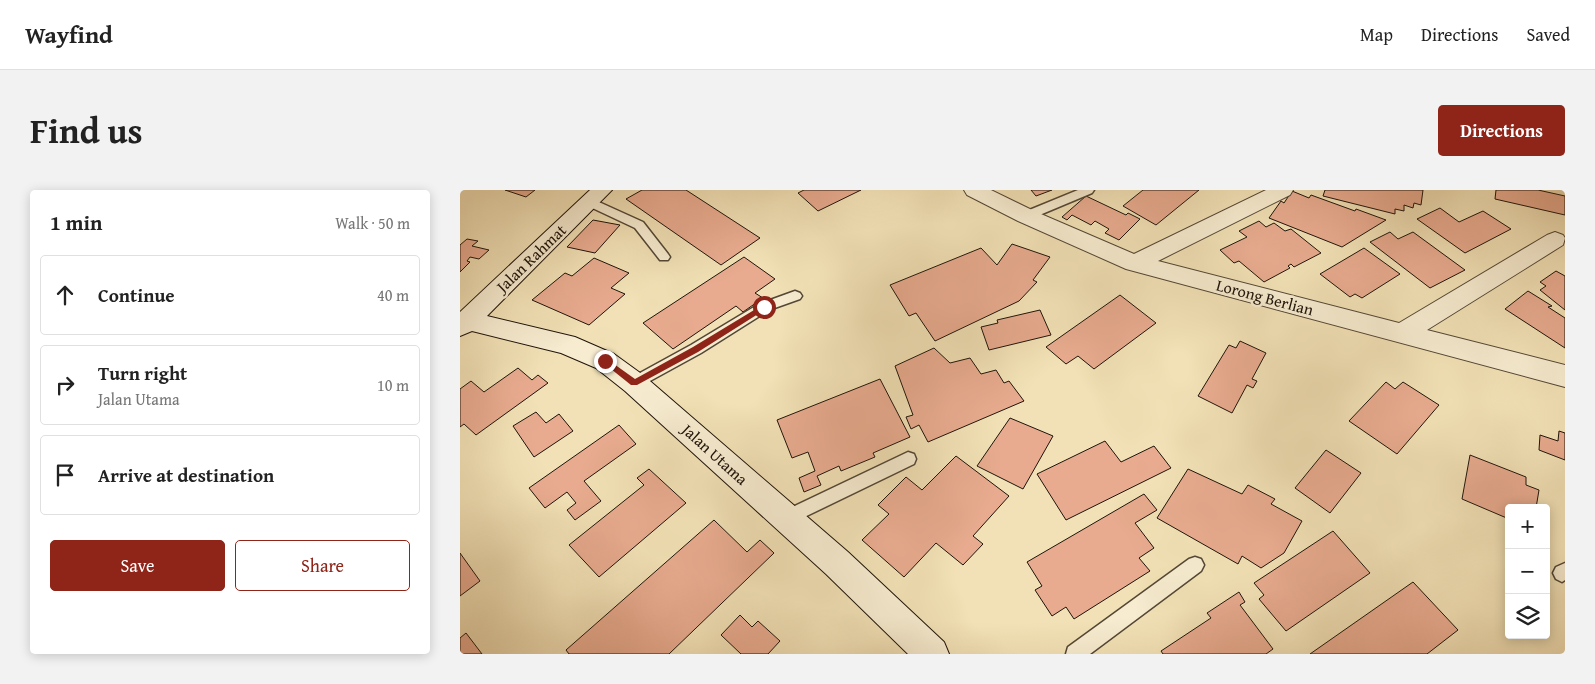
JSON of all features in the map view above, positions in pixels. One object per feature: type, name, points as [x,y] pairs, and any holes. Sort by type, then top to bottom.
[{"type":"street","name":"Lorong Berlian","points":[[974,190],[1026,216],[1134,263],[1565,376]]},
{"type":"street","points":[[1134,263],[1283,190]]},
{"type":"street","name":"Jalan Rahmat","points":[[462,322],[596,196]]},
{"type":"street","points":[[1401,334],[1555,240]]},
{"type":"street","name":"Jalan Utama","points":[[462,322],[566,344],[605,361],[634,383],[837,563],[932,654]]},
{"type":"lane","points":[[1026,216],[1088,190]]},
{"type":"lane","points":[[596,196],[639,225],[664,257]]},
{"type":"lane","points":[[634,383],[696,350],[764,307],[795,296]]},
{"type":"lane","points":[[786,518],[908,459]]},
{"type":"lane","points":[[1075,654],[1195,564]]},
{"type":"building","points":[[505,190],[535,190],[526,197]]},
{"type":"building","points":[[642,190],[686,190],[760,238],[721,265],[626,199]]},
{"type":"building","points":[[804,190],[861,190],[818,211],[798,193]]},
{"type":"building","points":[[1031,190],[1052,190],[1036,196]]},
{"type":"building","points":[[1143,190],[1199,190],[1156,225],[1123,206]]},
{"type":"building","points":[[1325,190],[1423,190],[1421,205],[1414,203],[1413,208],[1404,205],[1404,211],[1395,209],[1395,214],[1323,196]]},
{"type":"building","points":[[1496,190],[1538,190],[1565,196],[1565,215],[1495,199]]},
{"type":"building","points":[[1292,191],[1309,198],[1311,195],[1386,220],[1342,247],[1269,218],[1281,201],[1284,203]]},
{"type":"building","points":[[1086,196],[1126,215],[1128,213],[1140,219],[1119,240],[1105,233],[1109,229],[1095,221],[1091,225],[1072,215],[1067,220],[1062,217]]},
{"type":"building","points":[[1440,208],[1459,222],[1483,211],[1511,229],[1465,253],[1417,219]]},
{"type":"building","points":[[593,220],[620,225],[595,253],[567,247]]},
{"type":"building","points":[[1259,221],[1266,227],[1274,223],[1285,231],[1291,229],[1321,253],[1294,267],[1291,264],[1288,266],[1290,268],[1264,282],[1239,261],[1234,263],[1220,250],[1247,237],[1239,231]]},
{"type":"building","points":[[1390,232],[1398,239],[1413,232],[1465,270],[1430,288],[1370,242]]},
{"type":"building","points":[[467,239],[478,241],[472,246],[489,250],[479,259],[470,257],[467,261],[470,262],[460,272],[460,245]]},
{"type":"building","points":[[1012,244],[1050,257],[1033,280],[1037,282],[1019,301],[935,341],[916,313],[909,316],[890,285],[981,248],[997,265]]},
{"type":"building","points":[[1364,248],[1400,274],[1362,298],[1355,294],[1350,297],[1320,274]]},
{"type":"building","points":[[744,257],[775,279],[755,293],[763,298],[743,312],[736,306],[673,349],[643,323]]},
{"type":"building","points":[[594,258],[629,273],[611,288],[625,294],[589,325],[532,300],[565,273],[572,276]]},
{"type":"building","points":[[1556,271],[1565,276],[1565,310],[1540,290],[1546,286],[1540,282]]},
{"type":"building","points":[[1528,291],[1552,306],[1548,307],[1565,318],[1565,348],[1505,309]]},
{"type":"building","points":[[1120,295],[1156,323],[1094,369],[1078,356],[1066,364],[1046,347]]},
{"type":"building","points":[[1040,310],[1051,335],[989,350],[981,327],[998,323],[997,320]]},
{"type":"building","points":[[1240,341],[1266,353],[1252,379],[1257,381],[1253,388],[1247,385],[1232,413],[1198,396],[1229,345],[1236,348]]},
{"type":"building","points":[[934,348],[950,363],[970,358],[981,374],[996,370],[1004,383],[1009,381],[1024,401],[928,442],[919,425],[911,429],[906,417],[913,415],[895,366]]},
{"type":"building","points":[[518,368],[532,380],[538,375],[548,383],[476,435],[464,424],[460,427],[460,389],[471,381],[484,392]]},
{"type":"building","points":[[880,379],[910,437],[873,453],[875,457],[841,471],[839,466],[817,476],[821,485],[804,492],[799,478],[815,471],[808,452],[792,458],[777,420]]},
{"type":"building","points":[[1386,382],[1395,389],[1403,382],[1439,405],[1397,454],[1349,421]]},
{"type":"building","points":[[536,412],[546,423],[559,414],[573,431],[534,457],[513,426]]},
{"type":"building","points":[[1010,418],[1053,436],[1023,489],[977,466]]},
{"type":"building","points":[[619,425],[636,444],[584,481],[601,501],[575,520],[567,510],[576,503],[567,492],[545,508],[529,488]]},
{"type":"building","points":[[1559,431],[1565,433],[1565,460],[1539,450],[1540,435],[1558,441]]},
{"type":"building","points":[[1105,441],[1121,462],[1154,446],[1171,468],[1066,520],[1037,474]]},
{"type":"building","points":[[1326,450],[1361,473],[1330,513],[1295,488]]},
{"type":"building","points":[[1470,455],[1526,477],[1526,485],[1539,490],[1537,504],[1505,504],[1505,517],[1462,499]]},
{"type":"building","points":[[956,456],[1009,496],[973,536],[983,544],[963,565],[936,543],[904,577],[862,540],[889,514],[878,505],[906,477],[922,490]]},
{"type":"building","points":[[649,469],[686,503],[599,577],[569,545],[644,485],[637,478]]},
{"type":"building","points":[[1188,469],[1242,494],[1248,485],[1275,499],[1271,504],[1302,521],[1284,553],[1261,568],[1242,556],[1238,564],[1157,518]]},
{"type":"building","points":[[1144,494],[1157,510],[1135,523],[1154,548],[1139,558],[1150,571],[1074,619],[1066,607],[1052,616],[1035,590],[1042,586],[1027,562]]},
{"type":"building","points":[[714,520],[747,552],[760,540],[774,553],[669,654],[569,654],[566,650]]},
{"type":"building","points":[[1333,531],[1370,573],[1286,631],[1259,599],[1264,595],[1254,583]]},
{"type":"building","points":[[460,553],[480,581],[460,596]]},
{"type":"building","points":[[1413,582],[1458,630],[1427,654],[1310,654]]},
{"type":"building","points":[[1239,592],[1245,602],[1240,605],[1273,649],[1266,654],[1163,654],[1161,651],[1211,618],[1207,613]]},
{"type":"building","points":[[740,615],[752,627],[758,621],[780,641],[768,654],[741,654],[721,635]]},
{"type":"building","points":[[466,633],[482,654],[460,654],[460,638]]},
{"type":"route","points":[[605,361],[634,383],[696,350],[764,307]]}]
